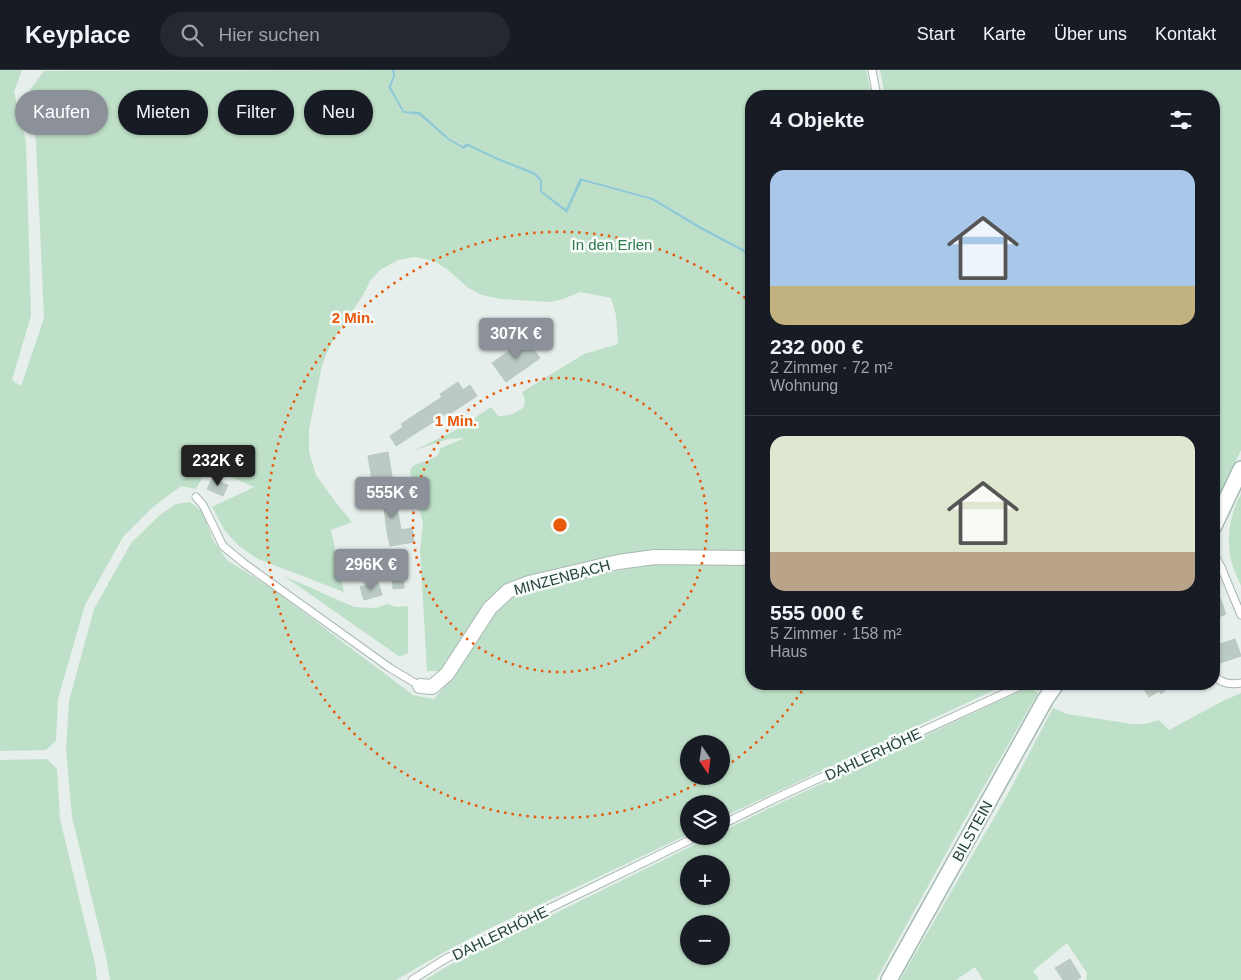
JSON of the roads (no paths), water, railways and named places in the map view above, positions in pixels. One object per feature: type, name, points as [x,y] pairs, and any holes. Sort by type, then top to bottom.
[{"type":"street","points":[[1220,513],[1241,469]]},
{"type":"street","name":"MINZENBACH","points":[[420,686],[432,687],[447,674],[490,608],[508,591],[515,588],[618,562],[655,557],[745,558]]},
{"type":"street","name":"BILSTEIN","points":[[889,980],[1052,690]]},
{"type":"lane","points":[[872,70],[876,90]]},
{"type":"lane","points":[[196,497],[203,505],[223,546],[245,564],[390,668],[420,686]]},
{"type":"lane","points":[[1220,565],[1241,615]]},
{"type":"lane","points":[[1220,680],[1225,683],[1241,683]]},
{"type":"lane","name":"DAHLERHÖHE","points":[[730,821],[1013,690]]},
{"type":"lane","name":"DAHLERHÖHE","points":[[412,980],[445,959],[680,845]]},
{"type":"water","points":[[392,70],[395,70],[391,87],[404,111],[420,112],[450,139],[463,146],[467,143],[536,173],[542,180],[542,191],[566,209],[580,178],[653,198],[745,250],[745,253],[698,228],[652,200],[582,181],[567,213],[540,192],[540,181],[534,175],[468,146],[464,149],[448,140],[419,115],[403,113],[388,87],[393,76]]},
{"type":"park label","name":"In den Erlen","points":[[612,244]]}]
